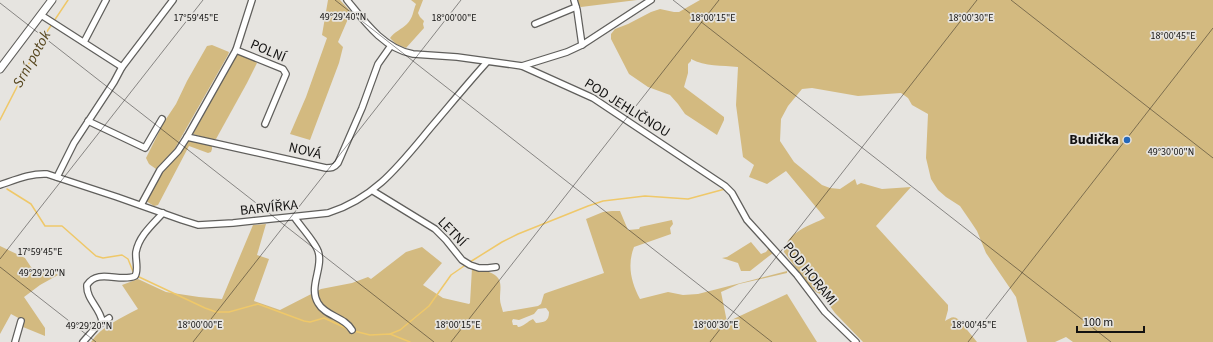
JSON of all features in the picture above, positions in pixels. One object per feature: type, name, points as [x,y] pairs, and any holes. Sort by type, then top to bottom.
[{"type":"street","points":[[0,69],[52,0]]},
{"type":"street","points":[[84,42],[106,0]]},
{"type":"street","points":[[57,177],[74,143],[114,82],[122,66],[174,0]]},
{"type":"street","name":"POLNÍ","points":[[252,0],[236,50],[283,69],[286,72],[286,76],[265,124]]},
{"type":"street","name":"POD JEHLIČNOU","points":[[347,0],[390,47],[405,53],[457,57],[522,66],[593,98],[725,186],[732,193],[747,220]]},
{"type":"street","points":[[574,0],[582,44]]},
{"type":"street","points":[[522,66],[566,52],[582,44],[651,0]]},
{"type":"street","points":[[535,24],[576,7]]},
{"type":"street","points":[[41,14],[122,66]]},
{"type":"street","name":"NOVÁ","points":[[187,137],[326,168],[332,168],[338,163],[362,108],[378,64],[390,47]]},
{"type":"street","points":[[141,205],[160,170],[174,156],[187,137],[236,50]]},
{"type":"street","name":"BARVÍŘKA","points":[[0,185],[25,176],[39,174],[57,177],[198,225],[232,224],[295,218],[328,213],[340,209],[373,190],[394,170],[487,62]]},
{"type":"street","points":[[88,121],[145,148],[162,118]]},
{"type":"street","name":"LETNÍ","points":[[373,190],[435,229],[462,260],[479,268],[496,267]]},
{"type":"street","points":[[102,322],[100,314],[88,292],[87,285],[91,280],[97,277],[129,278],[135,276],[137,272],[136,252],[141,239],[163,213]]},
{"type":"street","points":[[295,218],[318,251],[319,259],[315,294],[318,304],[349,325],[352,330]]},
{"type":"street","name":"POD HORAMI","points":[[747,220],[798,274],[825,312],[856,342]]},
{"type":"street","points":[[83,342],[90,333],[109,318]]},
{"type":"street","points":[[15,342],[20,321]]},
{"type":"shaded area","points":[[328,0],[340,0],[351,12],[338,42],[343,47],[339,63],[310,140],[290,134],[306,97],[327,38],[322,35]]},
{"type":"shaded area","points":[[411,0],[423,0],[418,13],[424,21],[424,28],[406,48],[396,44],[390,38],[411,19],[416,4]]},
{"type":"shaded area","points":[[574,0],[637,0],[581,7],[577,5]]},
{"type":"shaded area","points":[[700,0],[1213,0],[1213,342],[1073,342],[1066,337],[1055,342],[1027,342],[1016,297],[986,253],[977,231],[960,206],[938,190],[931,179],[926,158],[928,114],[912,105],[908,98],[901,93],[858,96],[812,88],[802,89],[788,106],[781,119],[780,141],[794,162],[822,185],[830,188],[840,189],[855,179],[857,185],[861,183],[882,189],[911,187],[876,226],[948,305],[945,321],[952,318],[957,318],[977,342],[863,342],[835,313],[822,295],[816,292],[808,284],[784,252],[789,239],[794,234],[825,218],[786,171],[767,184],[749,177],[754,165],[743,157],[736,105],[738,67],[708,65],[691,59],[688,64],[688,73],[684,87],[724,117],[717,135],[685,114],[670,95],[648,87],[629,74],[611,39],[611,34],[615,29],[651,12],[660,9],[679,12]]},
{"type":"shaded area","points":[[212,45],[229,52],[228,55],[174,150],[156,169],[149,164],[146,158],[164,122],[176,104],[207,46]]},
{"type":"shaded area","points":[[237,54],[254,60],[257,63],[247,83],[216,139],[210,139],[193,134]]},
{"type":"shaded area","points":[[188,140],[212,145],[211,152],[208,153],[189,146],[158,205],[154,206],[146,201],[159,177]]},
{"type":"shaded area","points":[[620,211],[628,230],[639,229],[640,227],[672,220],[673,224],[670,228],[671,234],[634,247],[630,267],[632,280],[640,299],[668,292],[683,295],[698,294],[787,271],[787,273],[739,284],[721,292],[727,322],[787,294],[817,342],[91,342],[95,336],[106,327],[138,309],[122,285],[138,279],[166,292],[222,299],[253,225],[266,224],[257,255],[269,259],[254,301],[280,310],[321,289],[352,283],[368,277],[371,279],[406,252],[422,247],[442,263],[423,285],[443,298],[470,303],[472,268],[489,270],[489,272],[497,277],[500,283],[500,301],[503,312],[538,306],[541,304],[544,294],[546,293],[604,273],[586,219],[603,212]],"holes":[[[546,308],[549,312],[548,318],[544,322],[536,323],[533,319],[520,327],[513,325],[513,319],[519,320],[534,314],[538,309]]]},
{"type":"shaded area","points":[[751,242],[761,254],[766,252],[769,248],[773,253],[750,271],[741,271],[738,263],[722,258],[727,257]]},
{"type":"shaded area","points":[[0,246],[25,258],[35,273],[49,269],[58,275],[40,285],[24,297],[45,328],[45,336],[23,327],[24,321],[11,314],[0,334]]},
{"type":"waterway","name":"Srní potok","points":[[0,120],[40,42],[68,0]]},
{"type":"waterway","points":[[7,189],[31,204],[45,226],[62,226],[96,256],[103,258],[122,255],[128,259],[134,274]]},
{"type":"waterway","points":[[470,262],[518,234],[603,201],[645,196],[688,199],[725,189]]},
{"type":"waterway","points":[[390,334],[400,330],[429,306],[451,275],[464,266]]},
{"type":"waterway","points":[[137,276],[216,312],[229,312],[258,304],[304,321],[310,322],[324,318],[348,329]]},
{"type":"waterway","points":[[354,331],[370,335],[390,334],[410,342]]},
{"type":"place","name":"Budička","points":[[1127,140]]}]
